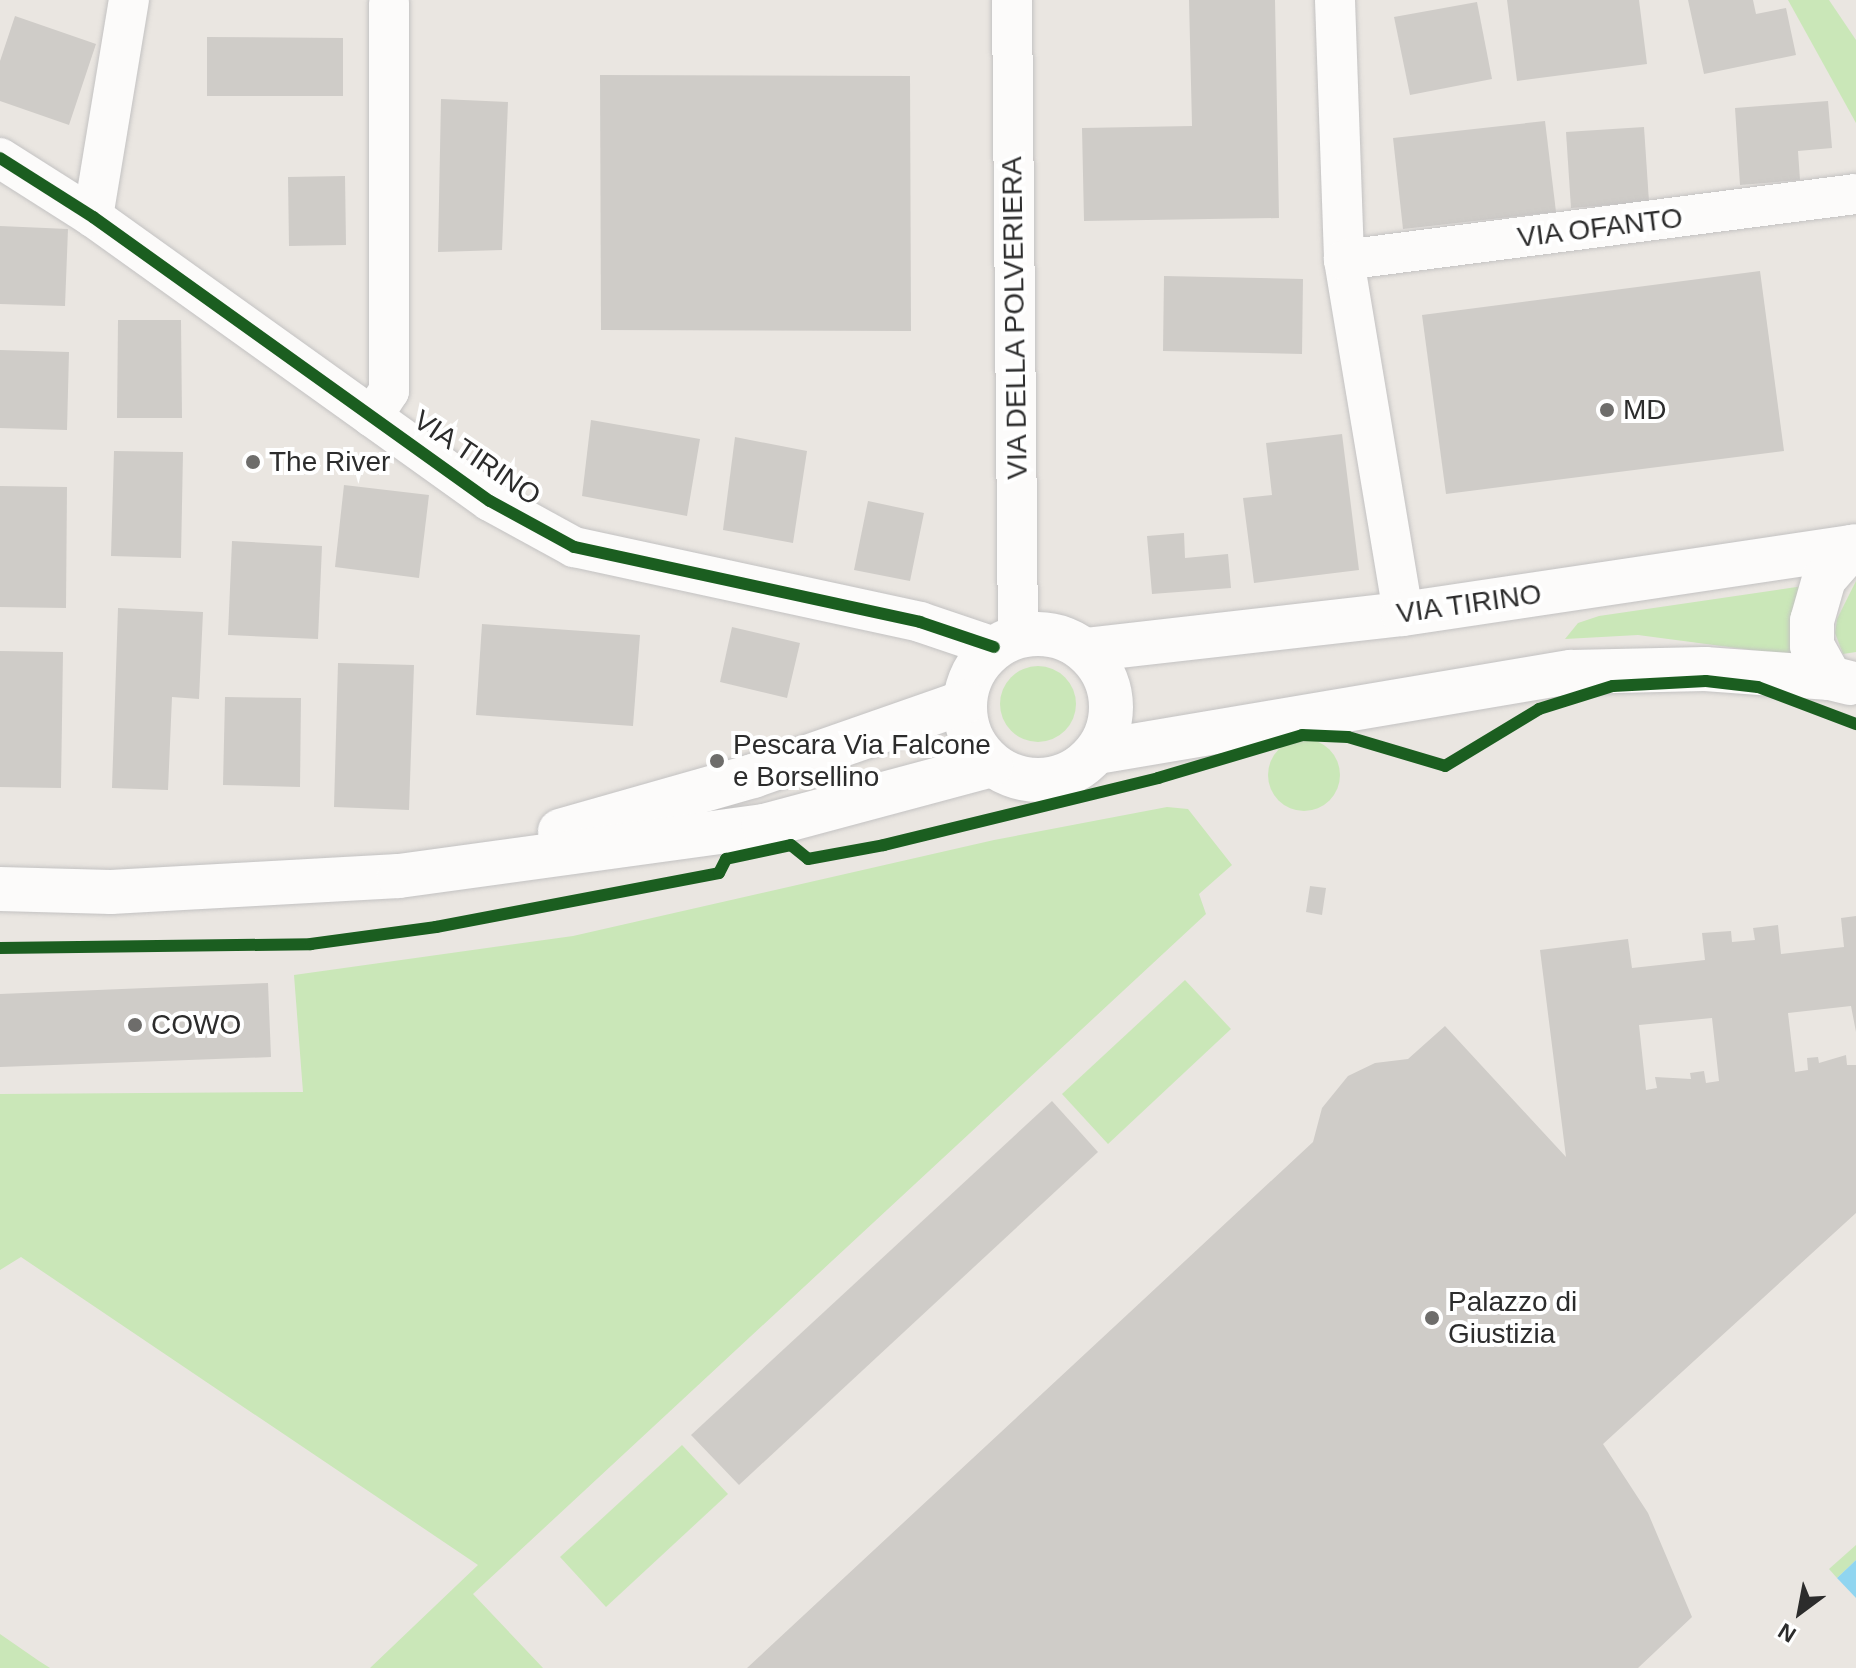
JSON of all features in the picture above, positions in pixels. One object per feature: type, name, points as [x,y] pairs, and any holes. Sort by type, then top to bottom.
[{"type":"street","points":[[93,217],[129,0]]},
{"type":"street","name":"VIA DELLA POLVERIERA","points":[[1006,641],[1018,567],[1012,0]]},
{"type":"street","points":[[1335,0],[1344,260],[1403,614]]},
{"type":"street","name":"VIA TIRINO","points":[[372,417],[389,391],[389,3]]},
{"type":"street","name":"VIA TIRINO","points":[[0,158],[93,217],[490,501],[574,547],[944,630],[1006,641]]},
{"type":"street","name":"VIA OFANTO","points":[[1344,260],[1856,194]]},
{"type":"street","points":[[1843,681],[1815,658],[1812,621],[1824,579],[1854,546]]},
{"type":"street","name":"VIA TIRINO","points":[[1085,650],[1403,614],[1854,546]]},
{"type":"street","points":[[944,630],[989,615],[1002,603],[1018,567]]},
{"type":"street","points":[[1065,638],[1085,650],[1109,687],[1112,709],[1097,752],[1080,768],[1036,781],[991,765],[976,747],[964,702],[969,680],[1006,641],[1065,638]]},
{"type":"street","points":[[1097,752],[1571,672],[1705,669],[1843,681]]},
{"type":"street","points":[[399,876],[753,776],[964,702]]},
{"type":"street","points":[[0,889],[111,892],[399,876],[764,826],[991,765]]},
{"type":"green space","points":[[1788,0],[1829,0],[1856,40],[1856,123]]},
{"type":"green space","points":[[1856,581],[1856,652],[1843,654],[1835,633],[1837,619]]},
{"type":"green space","points":[[1817,584],[1805,657],[1638,635],[1565,639],[1578,623],[1599,616]]},
{"type":"green space","points":[[1038,666],[1053,669],[1065,677],[1073,689],[1076,704],[1073,719],[1065,731],[1053,739],[1038,742],[1023,739],[1011,731],[1003,719],[1000,704],[1003,689],[1011,677],[1023,669]]},
{"type":"green space","points":[[1304,739],[1324,745],[1334,755],[1340,775],[1334,795],[1324,805],[1304,811],[1284,805],[1274,795],[1268,775],[1274,755],[1284,745]]},
{"type":"green space","points":[[1167,807],[1188,809],[1232,865],[1199,894],[1206,914],[473,1594],[543,1668],[370,1668],[478,1565],[21,1257],[0,1270],[0,1094],[303,1092],[294,975],[573,936],[994,840]]},
{"type":"green space","points":[[1185,980],[1231,1029],[1108,1144],[1062,1094]]},
{"type":"green space","points":[[682,1445],[728,1494],[606,1607],[560,1557]]},
{"type":"green space","points":[[1856,1545],[1856,1560],[1837,1578],[1829,1569]]},
{"type":"green space","points":[[0,1634],[39,1661],[50,1668],[0,1668]]},
{"type":"water","points":[[1856,1560],[1856,1598],[1837,1578]]},
{"type":"building","points":[[1189,0],[1275,0],[1279,218],[1084,221],[1082,128],[1192,126]]},
{"type":"building","points":[[1507,0],[1639,0],[1647,64],[1517,81]]},
{"type":"building","points":[[1688,0],[1753,0],[1756,14],[1786,8],[1796,55],[1704,74]]},
{"type":"building","points":[[1477,2],[1492,79],[1410,95],[1394,17]]},
{"type":"building","points":[[15,16],[96,44],[69,125],[0,101],[0,61]]},
{"type":"building","points":[[207,37],[343,38],[343,96],[207,96]]},
{"type":"building","points":[[600,75],[910,76],[911,331],[601,330]]},
{"type":"building","points":[[441,99],[508,102],[502,250],[438,252]]},
{"type":"building","points":[[1828,101],[1832,148],[1798,151],[1800,180],[1740,185],[1735,108]]},
{"type":"building","points":[[1545,121],[1556,212],[1403,229],[1393,138]]},
{"type":"building","points":[[1644,127],[1649,202],[1571,208],[1566,132]]},
{"type":"building","points":[[345,176],[346,245],[289,246],[288,177]]},
{"type":"building","points":[[0,226],[68,229],[65,306],[0,304]]},
{"type":"building","name":"MD","points":[[1760,271],[1784,451],[1446,494],[1422,315]]},
{"type":"building","points":[[1164,276],[1303,279],[1302,354],[1163,351]]},
{"type":"building","points":[[118,320],[181,320],[182,418],[117,418]]},
{"type":"building","points":[[0,350],[69,352],[67,430],[0,428]]},
{"type":"building","points":[[591,420],[700,439],[687,516],[582,496]]},
{"type":"building","points":[[1342,434],[1359,570],[1254,583],[1243,498],[1272,495],[1266,443]]},
{"type":"building","points":[[735,437],[807,451],[793,543],[723,530]]},
{"type":"building","points":[[114,451],[183,452],[181,558],[111,556]]},
{"type":"building","points":[[344,485],[429,495],[419,578],[335,567]]},
{"type":"building","points":[[0,486],[67,487],[66,608],[0,607]]},
{"type":"building","points":[[868,501],[924,513],[910,581],[854,570]]},
{"type":"building","points":[[1184,533],[1185,558],[1228,554],[1231,588],[1152,594],[1147,536]]},
{"type":"building","points":[[232,541],[322,546],[318,639],[228,635]]},
{"type":"building","points":[[118,608],[203,612],[199,699],[172,697],[168,790],[112,788]]},
{"type":"building","points":[[482,624],[640,635],[633,726],[476,715]]},
{"type":"building","points":[[732,627],[800,643],[787,698],[720,682]]},
{"type":"building","points":[[0,651],[63,652],[61,788],[0,787]]},
{"type":"building","points":[[338,663],[414,665],[409,810],[334,807]]},
{"type":"building","points":[[225,697],[301,698],[300,787],[223,785]]},
{"type":"building","points":[[1310,886],[1326,888],[1322,915],[1306,912]]},
{"type":"building","name":"Palazzo di Giustizia","points":[[1856,916],[1856,1032],[1851,1006],[1788,1013],[1795,1072],[1808,1070],[1807,1058],[1818,1057],[1819,1063],[1846,1055],[1847,1065],[1856,1065],[1856,1213],[1603,1444],[1648,1513],[1692,1617],[1638,1668],[747,1668],[1313,1142],[1322,1108],[1348,1076],[1375,1063],[1408,1059],[1445,1026],[1566,1157],[1540,950],[1628,939],[1632,968],[1705,960],[1702,933],[1731,931],[1732,942],[1755,940],[1753,928],[1778,925],[1781,954],[1844,947],[1841,918]],"holes":[[[1712,1018],[1719,1081],[1706,1083],[1704,1071],[1690,1073],[1691,1079],[1655,1077],[1657,1088],[1646,1090],[1639,1025]]]},
{"type":"building","name":"COWO","points":[[268,983],[271,1057],[0,1067],[0,994]]},
{"type":"building","points":[[1052,1101],[1098,1152],[739,1485],[691,1435]]},
{"type":"cycle path","points":[[0,158],[93,217],[490,501],[574,547],[920,622],[994,647]]},
{"type":"cycle path","points":[[0,948],[311,944],[436,927],[719,873],[726,859],[791,845],[808,859],[884,845],[1158,778],[1302,735],[1348,737],[1445,766],[1539,709],[1613,686],[1706,681],[1758,687],[1856,724]]},
{"type":"place","name":"MD","points":[[1607,410]]},
{"type":"place","name":"The River","points":[[253,462]]},
{"type":"place","name":"Pescara Via Falcone e Borsellino","points":[[717,761]]},
{"type":"place","name":"COWO","points":[[135,1025]]},
{"type":"place","name":"Palazzo di Giustizia","points":[[1432,1318]]}]
